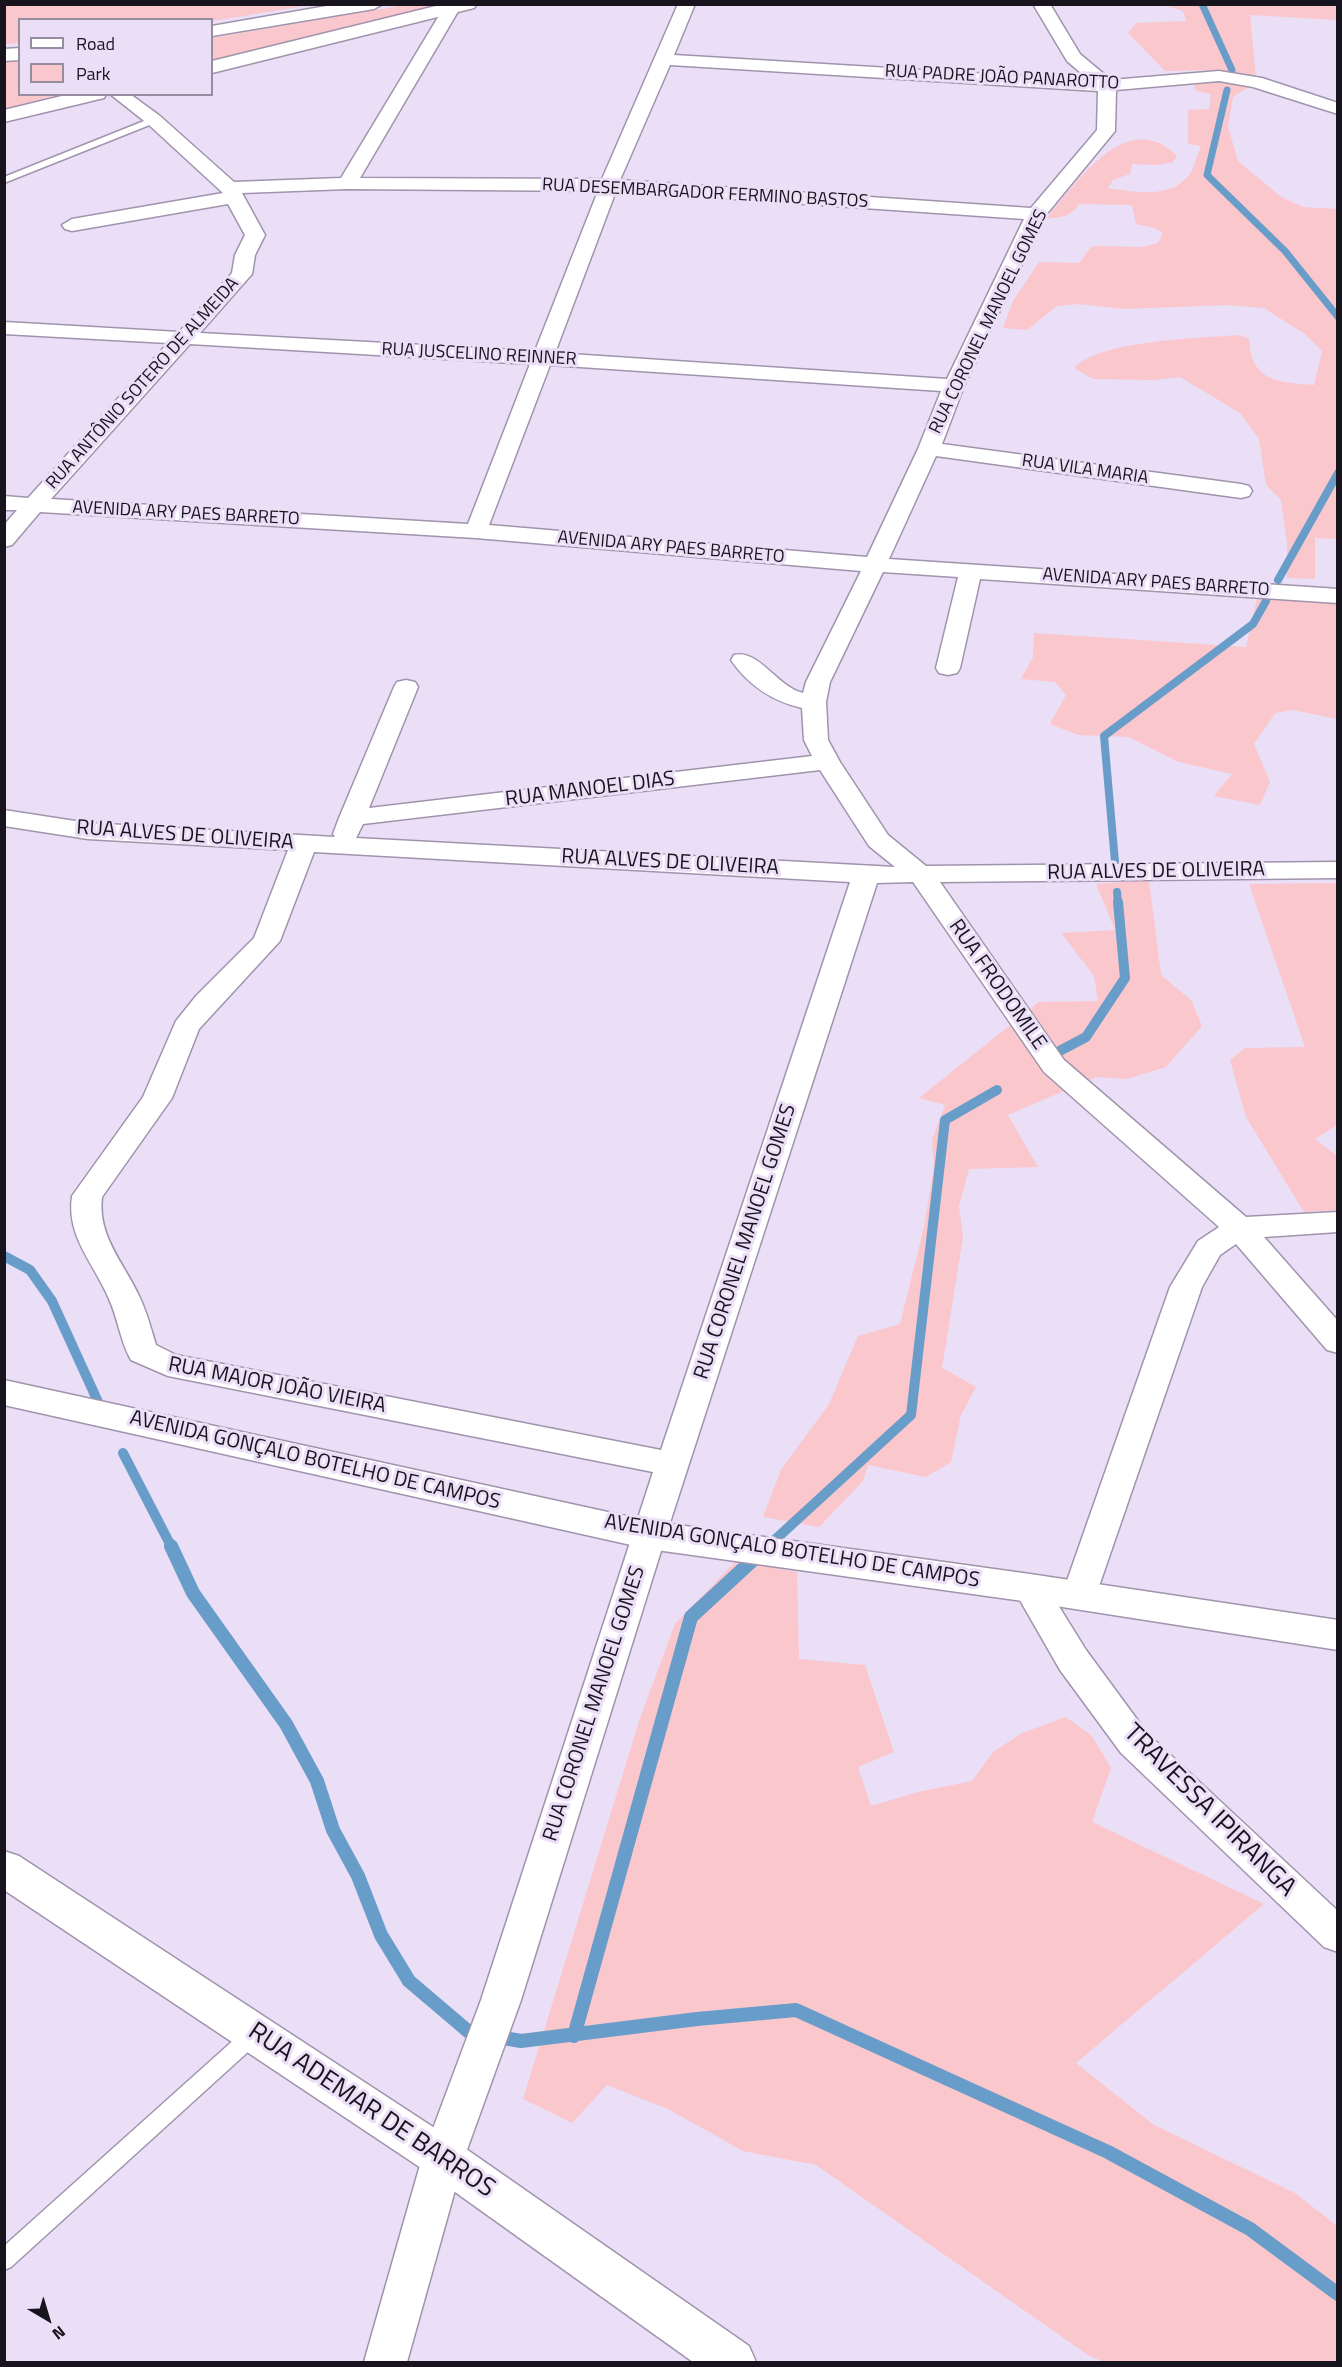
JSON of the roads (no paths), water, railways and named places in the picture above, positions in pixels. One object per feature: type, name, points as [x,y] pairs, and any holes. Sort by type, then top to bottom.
[{"type":"street","points":[[213,31],[374,4]]},
{"type":"street","points":[[476,531],[609,184],[687,4]]},
{"type":"street","points":[[1041,4],[1072,57],[1107,86]]},
{"type":"street","points":[[213,67],[460,6]]},
{"type":"street","points":[[347,183],[460,6]]},
{"type":"street","name":"RUA PADRE JOÃO PANAROTTO","points":[[662,59],[1107,86],[1186,77],[1238,78],[1338,109]]},
{"type":"street","name":"RUA CORONEL MANOEL GOMES","points":[[875,565],[929,449],[954,386],[1036,214],[1106,131],[1107,86]]},
{"type":"street","points":[[4,116],[89,96]]},
{"type":"street","name":"RUA ANTÔNIO SOTERO DE ALMEIDA","points":[[4,540],[242,274],[245,255],[255,235],[232,193],[154,120],[121,96]]},
{"type":"street","name":"RUA DESEMBARGADOR FERMINO BASTOS","points":[[72,225],[232,193],[347,183],[609,184],[1036,214]]},
{"type":"street","name":"RUA JUSCELINO REINNER","points":[[4,328],[542,358],[954,386]]},
{"type":"street","name":"RUA VILA MARIA","points":[[929,449],[1241,491]]},
{"type":"street","name":"AVENIDA ARY PAES BARRETO","points":[[4,503],[476,531],[875,565],[1338,596]]},
{"type":"street","name":"RUA FRODOMILE","points":[[875,565],[818,682],[814,702],[816,740],[827,762],[878,840],[922,876],[1054,1066],[1239,1228],[1338,1342]]},
{"type":"street","points":[[948,668],[971,570]]},
{"type":"street","points":[[743,660],[777,693],[796,701],[814,702]]},
{"type":"street","points":[[341,844],[406,687]]},
{"type":"street","name":"RUA MANOEL DIAS","points":[[352,818],[827,762]]},
{"type":"street","name":"RUA ALVES DE OLIVEIRA","points":[[4,818],[88,831],[303,845],[341,844],[866,875],[1338,870]]},
{"type":"street","name":"RUA MAJOR JOÃO VIEIRA","points":[[303,845],[266,941],[206,1002],[186,1027],[157,1098],[87,1196],[84,1208],[87,1228],[125,1299],[142,1352],[168,1365],[672,1464]]},
{"type":"street","name":"RUA CORONEL MANOEL GOMES","points":[[385,2362],[443,2158],[501,2000],[672,1464],[866,875]]},
{"type":"street","points":[[1079,1595],[1185,1287],[1209,1248],[1239,1228],[1338,1222]]},
{"type":"street","name":"AVENIDA GONÇALO BOTELHO DE CAMPOS","points":[[4,1392],[649,1535],[1079,1595],[1338,1635]]},
{"type":"street","name":"TRAVESSA IPIRANGA","points":[[1030,1588],[1073,1660],[1134,1743],[1338,1936]]},
{"type":"street","name":"RUA ADEMAR DE BARROS","points":[[4,1868],[443,2158],[732,2362]]},
{"type":"lane","points":[[4,180],[154,120]]},
{"type":"lane","points":[[4,2260],[255,2033]]},
{"type":"waterway","points":[[1202,4],[1232,70]]},
{"type":"waterway","points":[[1227,90],[1207,175],[1285,251],[1338,317]]},
{"type":"waterway","points":[[1278,580],[1338,473]]},
{"type":"waterway","points":[[1115,862],[1104,736],[1253,624],[1266,601]]},
{"type":"waterway","points":[[1117,892],[1118,904]]},
{"type":"waterway","points":[[1052,1055],[1086,1037],[1125,978],[1118,902]]},
{"type":"waterway","points":[[766,1548],[911,1415],[945,1120],[997,1090]]},
{"type":"waterway","points":[[4,1256],[30,1270],[52,1301],[99,1404]]},
{"type":"waterway","points":[[123,1453],[171,1547]]},
{"type":"waterway","points":[[574,2034],[691,1617],[768,1546]]},
{"type":"waterway","points":[[171,1547],[193,1593],[286,1724],[317,1781],[333,1830],[358,1876],[381,1935],[409,1981],[469,2032],[521,2041],[574,2034]]},
{"type":"waterway","points":[[574,2034],[697,2019],[796,2010],[1108,2152],[1250,2229],[1338,2294]]}]
